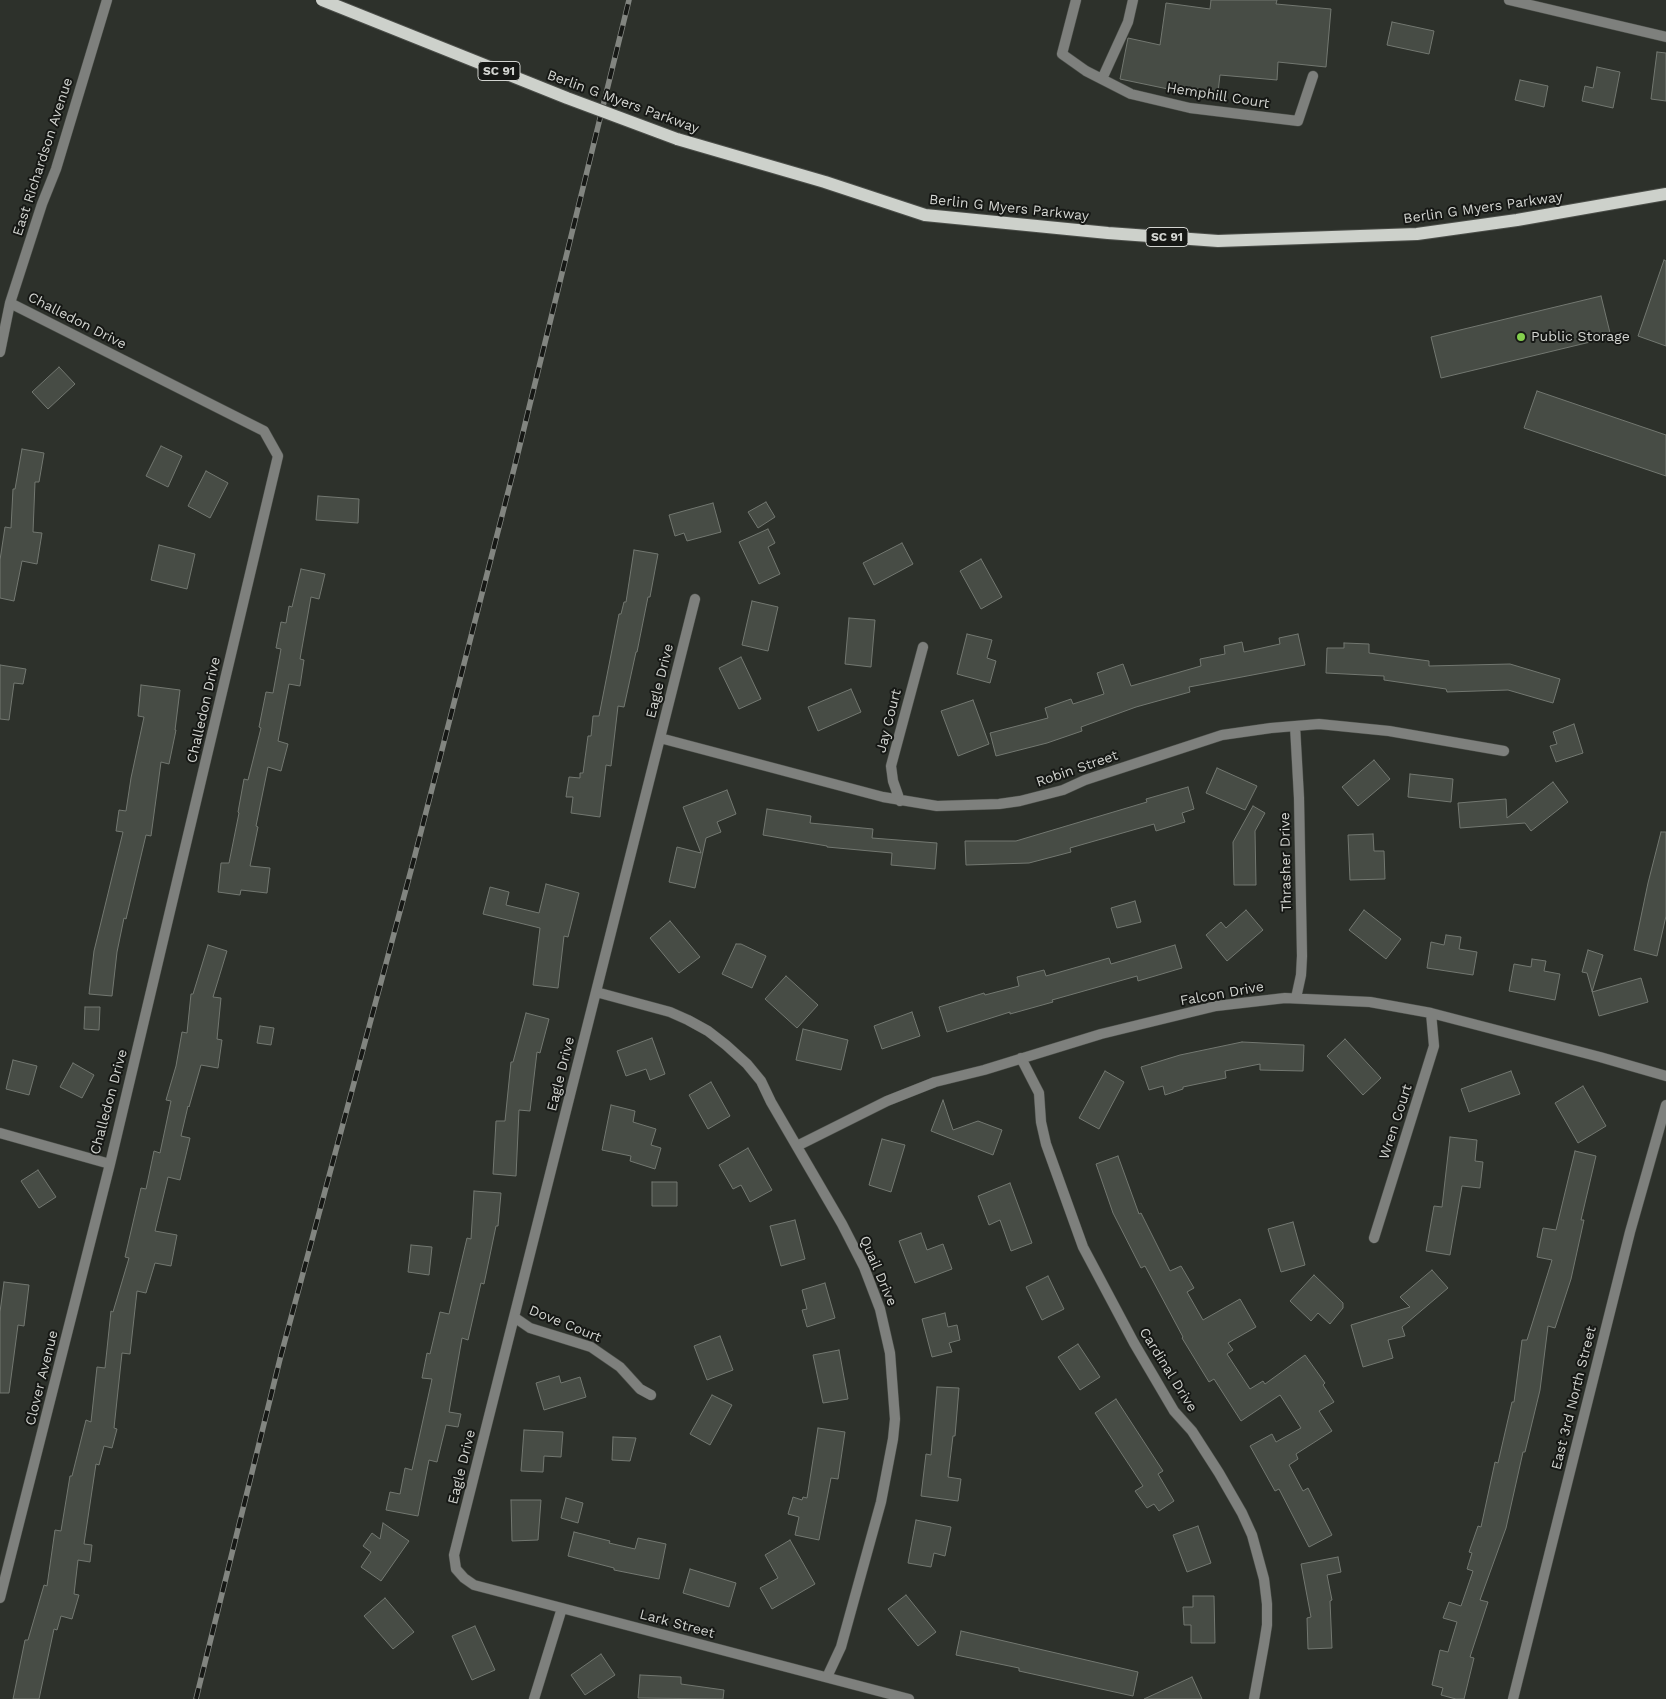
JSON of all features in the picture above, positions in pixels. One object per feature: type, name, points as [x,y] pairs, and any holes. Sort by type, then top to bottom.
[{"type":"main road","name":"Berlin G Myers Parkway","points":[[322,0],[567,98],[677,139],[825,182],[925,215],[1099,232],[1218,241],[1417,234],[1517,220],[1666,194]]},
{"type":"street","name":"East Richardson Avenue","points":[[0,352],[10,303],[42,204],[56,169],[108,0]]},
{"type":"street","name":"Hemphill Court","points":[[1076,0],[1062,54],[1086,71],[1131,94],[1190,108],[1298,121],[1313,76]]},
{"type":"street","points":[[1102,79],[1128,22],[1133,0]]},
{"type":"street","points":[[1509,0],[1542,4],[1666,37]]},
{"type":"street","name":"Challedon Drive","points":[[0,1133],[110,1164],[278,456],[264,431],[10,303]]},
{"type":"street","name":"Eagle Drive","points":[[454,1555],[695,599]]},
{"type":"street","name":"Jay Court","points":[[900,801],[893,781],[891,766],[923,647]]},
{"type":"street","name":"Robin Street","points":[[660,738],[900,801],[937,806],[1020,802],[1063,790],[1084,780],[1222,736],[1271,728],[1319,724],[1389,731],[1504,751]]},
{"type":"street","name":"Thrasher Drive","points":[[1295,726],[1299,798],[1302,956],[1301,975],[1296,998]]},
{"type":"street","name":"Quail Drive","points":[[596,992],[670,1012],[708,1031],[747,1064],[761,1081],[771,1102],[842,1224],[864,1267],[880,1309],[890,1353],[895,1419],[893,1439],[881,1502],[841,1647],[827,1677]]},
{"type":"street","name":"Falcon Drive","points":[[797,1146],[887,1102],[935,1082],[984,1070],[1101,1034],[1216,1006],[1285,998],[1370,1002],[1431,1013],[1666,1076]]},
{"type":"street","name":"Wren Court","points":[[1374,1238],[1434,1046],[1431,1013]]},
{"type":"street","name":"Cardinal Drive","points":[[1021,1058],[1039,1093],[1041,1122],[1046,1144],[1084,1247],[1134,1343],[1174,1411],[1192,1431],[1214,1466],[1242,1513],[1252,1535],[1264,1579],[1267,1604],[1267,1626],[1254,1699]]},
{"type":"street","name":"East 3rd North Street","points":[[1513,1699],[1628,1242],[1666,1105]]},
{"type":"street","name":"Clover Avenue","points":[[0,1598],[110,1164]]},
{"type":"street","name":"Dove Court","points":[[514,1317],[530,1328],[592,1347],[620,1367],[640,1389],[652,1395]]},
{"type":"street","name":"Lark Street","points":[[454,1555],[456,1569],[474,1585],[909,1699]]},
{"type":"street","points":[[534,1699],[562,1608]]},
{"type":"building","points":[[1211,0],[1277,0],[1276,4],[1331,9],[1326,67],[1278,62],[1277,80],[1220,75],[1218,92],[1193,88],[1192,94],[1120,79],[1128,38],[1160,45],[1166,3],[1210,9]]},
{"type":"building","points":[[1392,22],[1434,31],[1429,54],[1387,45]]},
{"type":"building","points":[[1657,52],[1666,53],[1666,101],[1651,99]]},
{"type":"building","points":[[1597,67],[1620,72],[1613,108],[1582,101],[1585,86],[1593,88]]},
{"type":"building","points":[[1520,80],[1548,86],[1544,107],[1515,100]]},
{"type":"building","points":[[1664,260],[1666,261],[1666,346],[1638,336]]},
{"type":"building","name":"Public Storage","points":[[1601,296],[1611,337],[1441,378],[1431,337]]},
{"type":"building","points":[[59,367],[75,384],[48,409],[32,392]]},
{"type":"building","points":[[1537,391],[1666,435],[1666,476],[1524,428]]},
{"type":"building","points":[[161,446],[182,456],[168,487],[146,476]]},
{"type":"building","points":[[22,449],[44,453],[39,482],[35,482],[33,532],[42,533],[37,564],[22,561],[14,601],[0,598],[0,560],[5,527],[11,528],[13,489],[15,489]]},
{"type":"building","points":[[206,471],[228,483],[210,518],[188,506]]},
{"type":"building","points":[[318,496],[359,499],[358,523],[316,520]]},
{"type":"building","points":[[766,502],[775,517],[758,528],[748,512]]},
{"type":"building","points":[[713,503],[721,532],[687,541],[684,533],[675,536],[669,515]]},
{"type":"building","points":[[768,529],[775,543],[768,547],[780,574],[759,584],[739,542]]},
{"type":"building","points":[[902,543],[913,564],[874,585],[863,563]]},
{"type":"building","points":[[159,545],[195,554],[187,589],[151,580]]},
{"type":"building","points":[[634,550],[658,554],[650,597],[648,597],[624,707],[618,706],[611,766],[606,765],[600,817],[571,813],[573,797],[566,797],[569,777],[580,778],[580,773],[583,773],[593,716],[599,716],[619,614],[621,614],[624,602],[626,602]]},
{"type":"building","points":[[981,559],[1002,597],[981,609],[960,571]]},
{"type":"building","points":[[301,569],[325,574],[319,599],[311,597],[300,659],[304,660],[300,686],[289,684],[278,741],[288,744],[281,771],[268,767],[256,826],[258,827],[250,866],[270,868],[267,893],[241,890],[240,895],[218,892],[221,863],[229,863],[244,779],[248,780],[261,728],[259,727],[266,692],[273,693],[281,649],[276,648],[281,622],[286,623],[289,606],[292,607]]},
{"type":"building","points":[[752,601],[778,607],[768,651],[742,645]]},
{"type":"building","points":[[849,618],[875,620],[871,667],[845,664]]},
{"type":"building","points":[[967,634],[992,640],[987,658],[996,661],[990,683],[957,674]]},
{"type":"building","points":[[1298,634],[1305,665],[1189,687],[1190,692],[1136,707],[1081,727],[1082,731],[1047,743],[996,756],[990,733],[1048,718],[1045,708],[1071,699],[1073,704],[1104,694],[1097,673],[1123,664],[1131,686],[1201,666],[1200,659],[1225,654],[1224,646],[1242,642],[1244,652],[1280,644],[1279,638]]},
{"type":"building","points":[[1344,643],[1369,644],[1369,653],[1429,661],[1429,666],[1510,664],[1560,679],[1553,703],[1508,690],[1447,692],[1446,689],[1384,680],[1384,676],[1326,673],[1327,648],[1344,648]]},
{"type":"building","points":[[741,657],[761,699],[739,709],[719,668]]},
{"type":"building","points":[[0,665],[26,669],[23,684],[14,683],[9,720],[0,719]]},
{"type":"building","points":[[141,685],[180,690],[176,730],[169,764],[161,762],[151,836],[146,835],[126,919],[124,918],[117,952],[112,996],[89,994],[94,951],[123,832],[116,831],[119,810],[126,811],[144,717],[138,716]]},
{"type":"building","points":[[851,689],[861,712],[818,731],[808,707]]},
{"type":"building","points":[[973,700],[989,744],[958,756],[941,711]]},
{"type":"building","points":[[1574,724],[1583,753],[1556,762],[1550,746],[1557,744],[1553,732]]},
{"type":"building","points":[[1374,760],[1390,779],[1358,806],[1342,787]]},
{"type":"building","points":[[1217,768],[1257,786],[1245,810],[1206,793]]},
{"type":"building","points":[[1410,774],[1453,779],[1451,802],[1408,797]]},
{"type":"building","points":[[1553,782],[1568,802],[1531,831],[1525,823],[1460,828],[1458,803],[1506,799],[1507,818]]},
{"type":"building","points":[[1188,787],[1194,809],[1182,813],[1185,822],[1156,831],[1154,824],[1070,848],[1071,852],[1029,863],[966,865],[965,841],[1016,841],[1147,802],[1146,799]]},
{"type":"building","points":[[727,790],[736,814],[717,822],[721,832],[706,838],[695,888],[669,882],[677,847],[701,853],[683,807]]},
{"type":"building","points":[[1253,806],[1265,813],[1255,831],[1256,885],[1234,885],[1233,842]]},
{"type":"building","points":[[767,809],[811,816],[810,823],[873,829],[872,838],[937,843],[935,869],[891,865],[892,853],[827,847],[763,835]]},
{"type":"building","points":[[1661,832],[1666,832],[1666,916],[1657,956],[1634,950]]},
{"type":"building","points":[[1373,834],[1374,851],[1384,851],[1385,879],[1350,880],[1348,835]]},
{"type":"building","points":[[546,884],[579,893],[568,937],[564,936],[558,988],[533,985],[540,928],[483,914],[490,887],[509,892],[506,905],[539,913]]},
{"type":"building","points":[[1135,901],[1141,922],[1117,928],[1111,908]]},
{"type":"building","points":[[1246,910],[1263,930],[1227,961],[1206,935],[1221,922],[1226,928]]},
{"type":"building","points":[[1364,910],[1401,939],[1386,959],[1349,930]]},
{"type":"building","points":[[670,921],[700,957],[679,973],[650,938]]},
{"type":"building","points":[[1446,935],[1461,937],[1459,949],[1477,952],[1473,975],[1427,968],[1431,942],[1444,945]]},
{"type":"building","points":[[736,944],[741,944],[766,956],[752,988],[722,974]]},
{"type":"building","points":[[208,945],[227,951],[213,997],[221,998],[217,1039],[222,1040],[218,1068],[201,1065],[181,1136],[190,1138],[180,1180],[168,1177],[155,1231],[177,1235],[171,1266],[155,1263],[146,1293],[137,1291],[130,1354],[122,1353],[114,1428],[117,1429],[112,1448],[104,1446],[99,1465],[96,1464],[84,1544],[92,1545],[90,1562],[78,1560],[74,1594],[79,1595],[72,1619],[61,1616],[57,1630],[54,1629],[39,1699],[13,1699],[25,1640],[28,1640],[44,1585],[47,1586],[55,1530],[61,1531],[70,1476],[72,1476],[86,1420],[91,1422],[97,1367],[105,1368],[111,1311],[113,1312],[129,1258],[125,1257],[141,1188],[146,1189],[154,1151],[160,1153],[171,1101],[166,1100],[176,1066],[182,1032],[187,1033],[191,994],[193,994]]},
{"type":"building","points":[[1175,945],[1182,968],[1138,981],[1137,976],[947,1032],[939,1007],[984,993],[985,995],[1019,986],[1017,977],[1044,970],[1046,976],[1109,958],[1111,964]]},
{"type":"building","points":[[1588,950],[1603,955],[1592,991],[1587,973],[1582,972]]},
{"type":"building","points":[[1532,959],[1546,961],[1544,971],[1560,974],[1555,1000],[1509,991],[1514,964],[1531,967]]},
{"type":"building","points":[[786,976],[818,1005],[797,1028],[765,999]]},
{"type":"building","points":[[1641,978],[1648,1002],[1599,1016],[1592,992]]},
{"type":"building","points":[[85,1007],[100,1007],[99,1030],[84,1029]]},
{"type":"building","points":[[912,1012],[920,1036],[882,1049],[874,1026]]},
{"type":"building","points":[[526,1013],[549,1019],[540,1053],[537,1052],[530,1111],[519,1110],[516,1176],[493,1174],[496,1121],[505,1121],[511,1062],[513,1062]]},
{"type":"building","points":[[260,1026],[274,1028],[271,1045],[257,1043]]},
{"type":"building","points":[[803,1029],[848,1040],[841,1070],[796,1060]]},
{"type":"building","points":[[652,1038],[665,1074],[650,1080],[646,1069],[626,1076],[617,1051]]},
{"type":"building","points":[[1345,1039],[1381,1078],[1363,1095],[1327,1056]]},
{"type":"building","points":[[1242,1042],[1304,1045],[1303,1071],[1260,1070],[1260,1064],[1225,1071],[1226,1078],[1183,1087],[1183,1089],[1165,1095],[1163,1086],[1149,1090],[1141,1067],[1180,1055]]},
{"type":"building","points":[[13,1060],[37,1066],[29,1095],[6,1089]]},
{"type":"building","points":[[73,1063],[94,1075],[82,1098],[60,1087]]},
{"type":"building","points":[[1105,1071],[1124,1082],[1099,1129],[1079,1118]]},
{"type":"building","points":[[1511,1071],[1520,1094],[1469,1112],[1461,1089]]},
{"type":"building","points":[[711,1082],[730,1116],[708,1129],[689,1095]]},
{"type":"building","points":[[1583,1086],[1606,1126],[1578,1143],[1555,1103]]},
{"type":"building","points":[[943,1100],[953,1130],[978,1121],[1002,1130],[993,1155],[931,1131]]},
{"type":"building","points":[[611,1105],[635,1111],[633,1122],[656,1129],[651,1145],[661,1148],[655,1169],[630,1161],[631,1156],[602,1150]]},
{"type":"building","points":[[1450,1137],[1477,1140],[1475,1161],[1483,1162],[1480,1188],[1462,1186],[1450,1255],[1426,1251],[1434,1206],[1442,1207]]},
{"type":"building","points":[[882,1139],[905,1145],[891,1192],[869,1185]]},
{"type":"building","points":[[748,1148],[772,1190],[750,1202],[741,1185],[733,1189],[719,1165]]},
{"type":"building","points":[[1575,1151],[1596,1156],[1581,1220],[1584,1220],[1571,1279],[1555,1328],[1548,1326],[1540,1390],[1525,1452],[1523,1452],[1506,1528],[1480,1600],[1488,1602],[1470,1657],[1474,1658],[1464,1699],[1456,1699],[1441,1695],[1443,1688],[1432,1685],[1440,1650],[1448,1652],[1457,1622],[1443,1618],[1449,1602],[1461,1606],[1473,1571],[1467,1569],[1472,1553],[1469,1552],[1478,1526],[1481,1527],[1495,1462],[1498,1463],[1512,1402],[1514,1402],[1522,1340],[1527,1340],[1552,1260],[1537,1257],[1543,1228],[1556,1230]]},
{"type":"building","points":[[1118,1156],[1139,1214],[1141,1213],[1170,1271],[1181,1266],[1194,1288],[1187,1292],[1203,1320],[1240,1299],[1256,1327],[1228,1343],[1233,1350],[1227,1354],[1250,1389],[1263,1381],[1265,1384],[1305,1355],[1325,1383],[1323,1385],[1334,1402],[1319,1411],[1332,1431],[1296,1454],[1298,1459],[1289,1465],[1303,1491],[1308,1488],[1332,1535],[1309,1547],[1279,1489],[1275,1491],[1250,1446],[1272,1434],[1276,1442],[1301,1428],[1280,1395],[1241,1421],[1214,1379],[1209,1382],[1182,1338],[1145,1266],[1141,1268],[1113,1213],[1096,1164]]},
{"type":"building","points":[[38,1170],[56,1197],[39,1208],[21,1181]]},
{"type":"building","points":[[652,1182],[677,1182],[677,1206],[652,1206]]},
{"type":"building","points":[[1010,1183],[1032,1243],[1011,1251],[1000,1220],[989,1225],[978,1196]]},
{"type":"building","points":[[474,1191],[501,1193],[498,1226],[496,1226],[484,1284],[481,1283],[468,1340],[462,1338],[449,1412],[461,1414],[458,1427],[446,1425],[437,1462],[429,1460],[418,1516],[386,1510],[390,1492],[400,1494],[405,1468],[412,1470],[432,1379],[422,1378],[427,1353],[430,1354],[440,1312],[449,1314],[467,1238],[471,1239]]},
{"type":"building","points":[[795,1220],[805,1259],[781,1266],[770,1226]]},
{"type":"building","points":[[1293,1222],[1305,1265],[1281,1272],[1268,1229]]},
{"type":"building","points":[[921,1233],[927,1250],[943,1244],[952,1269],[915,1283],[899,1241]]},
{"type":"building","points":[[411,1245],[432,1247],[429,1275],[408,1272]]},
{"type":"building","points":[[1432,1270],[1448,1288],[1402,1327],[1405,1336],[1388,1340],[1393,1358],[1363,1367],[1351,1325],[1410,1307],[1400,1297]]},
{"type":"building","points":[[1314,1275],[1343,1303],[1343,1308],[1330,1324],[1318,1313],[1311,1321],[1290,1301]]},
{"type":"building","points":[[1048,1276],[1064,1309],[1042,1320],[1026,1287]]},
{"type":"building","points":[[4,1282],[29,1285],[24,1326],[18,1325],[9,1393],[0,1393],[0,1312]]},
{"type":"building","points":[[825,1283],[835,1318],[807,1327],[802,1310],[807,1309],[802,1290]]},
{"type":"building","points":[[945,1313],[948,1327],[957,1325],[960,1340],[949,1343],[952,1352],[932,1357],[922,1319]]},
{"type":"building","points":[[720,1336],[733,1370],[707,1380],[694,1346]]},
{"type":"building","points":[[1078,1344],[1100,1377],[1080,1390],[1058,1357]]},
{"type":"building","points":[[839,1350],[848,1399],[823,1403],[813,1355]]},
{"type":"building","points":[[559,1376],[561,1383],[580,1377],[586,1397],[544,1410],[536,1383]]},
{"type":"building","points":[[937,1387],[959,1388],[955,1436],[953,1436],[948,1477],[961,1479],[958,1501],[921,1496],[926,1454],[931,1455]]},
{"type":"building","points":[[712,1395],[732,1405],[710,1445],[690,1434]]},
{"type":"building","points":[[1116,1399],[1163,1471],[1158,1474],[1174,1501],[1159,1511],[1154,1504],[1147,1508],[1135,1491],[1143,1486],[1095,1413]]},
{"type":"building","points":[[818,1428],[845,1432],[838,1479],[831,1478],[819,1540],[795,1535],[799,1517],[788,1514],[793,1497],[802,1500],[803,1497],[807,1498]]},
{"type":"building","points":[[524,1430],[563,1432],[561,1457],[544,1456],[543,1472],[521,1471]]},
{"type":"building","points":[[613,1437],[636,1438],[630,1461],[612,1460]]},
{"type":"building","points":[[566,1498],[583,1503],[578,1523],[561,1518]]},
{"type":"building","points":[[511,1500],[541,1500],[538,1540],[512,1541]]},
{"type":"building","points":[[916,1520],[951,1527],[945,1556],[934,1553],[931,1567],[908,1563]]},
{"type":"building","points":[[383,1523],[409,1541],[381,1581],[361,1567],[371,1552],[363,1546],[372,1533],[380,1539]]},
{"type":"building","points":[[1198,1526],[1211,1563],[1187,1572],[1173,1535]]},
{"type":"building","points":[[574,1532],[635,1549],[638,1538],[666,1544],[659,1579],[614,1570],[614,1568],[568,1556]]},
{"type":"building","points":[[790,1540],[815,1584],[772,1609],[760,1588],[778,1578],[765,1555]]},
{"type":"building","points":[[1338,1557],[1341,1572],[1327,1575],[1332,1600],[1330,1601],[1332,1648],[1308,1649],[1307,1618],[1311,1617],[1301,1564]]},
{"type":"building","points":[[690,1569],[736,1583],[729,1607],[683,1593]]},
{"type":"building","points":[[906,1595],[936,1632],[918,1646],[888,1609]]},
{"type":"building","points":[[1193,1596],[1214,1596],[1215,1643],[1191,1643],[1191,1625],[1184,1625],[1183,1607],[1193,1607]]},
{"type":"building","points":[[385,1598],[414,1632],[393,1649],[364,1616]]},
{"type":"building","points":[[475,1626],[495,1670],[472,1680],[452,1636]]},
{"type":"building","points":[[961,1631],[1138,1672],[1133,1696],[1019,1671],[1019,1668],[956,1655]]},
{"type":"building","points":[[601,1654],[615,1675],[585,1695],[571,1675]]},
{"type":"building","points":[[640,1675],[681,1677],[681,1684],[724,1690],[723,1699],[638,1698]]},
{"type":"building","points":[[1192,1677],[1202,1699],[1144,1699]]},
{"type":"railway","points":[[196,1699],[280,1359],[414,859],[516,461],[629,0]]},
{"type":"place","name":"Public Storage","points":[[1521,337]]}]
